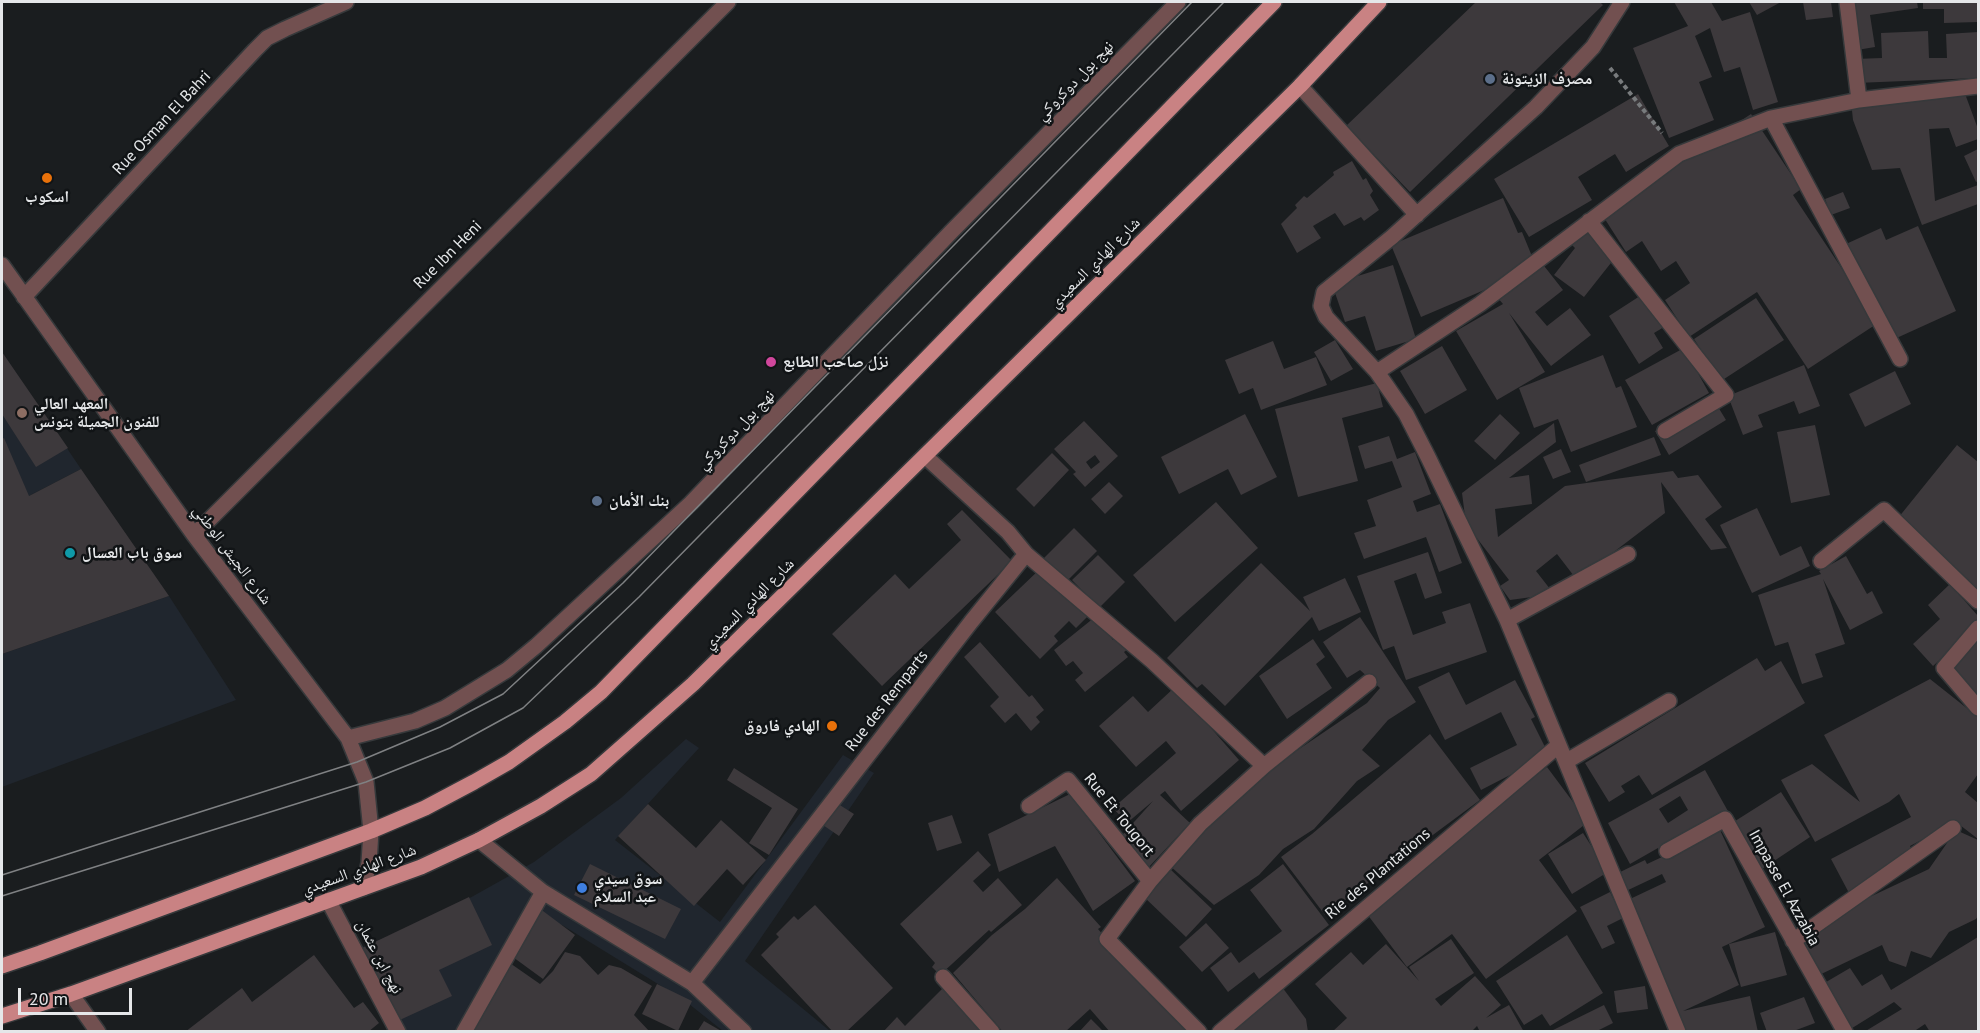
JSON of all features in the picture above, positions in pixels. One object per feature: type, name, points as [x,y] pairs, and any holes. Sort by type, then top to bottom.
[{"type":"main road","name":"شارع الهادي السعيدي","points":[[2,966],[371,831],[425,808],[509,762],[565,722],[601,692],[1274,2]]},
{"type":"main road","name":"شارع الهادي السعيدي","points":[[2,1016],[72,994],[421,867],[479,840],[541,806],[591,774],[693,684],[1300,86],[1379,2]]},
{"type":"street","name":"Rue Osman El Bahri","points":[[24,297],[267,38],[346,2]]},
{"type":"street","name":"Rue Ibn Heni","points":[[194,535],[728,2]]},
{"type":"street","name":"نهج بول دوكروكي","points":[[348,738],[415,721],[445,708],[507,669],[536,646],[692,503],[951,232],[1178,2]]},
{"type":"street","points":[[1622,2],[1593,47],[1536,107],[1417,215],[1324,292],[1321,306],[1326,317],[1377,372],[1406,414],[1507,620],[1678,1032]]},
{"type":"street","points":[[1847,2],[1859,100]]},
{"type":"street","points":[[1300,86],[1417,215]]},
{"type":"street","points":[[1377,372],[1480,304],[1679,154],[1771,118],[1859,100],[1977,89]]},
{"type":"street","points":[[1771,118],[1900,359]]},
{"type":"street","points":[[1589,221],[1726,395],[1665,431]]},
{"type":"street","name":"شارع الجيش الوطني","points":[[2,265],[194,535],[348,738],[366,782],[371,831],[369,863],[363,888]]},
{"type":"street","points":[[925,456],[1008,532],[1026,554],[1152,661],[1264,766]]},
{"type":"street","points":[[1821,561],[1884,510],[1978,601]]},
{"type":"street","name":"Rue des Remparts","points":[[692,982],[1026,554]]},
{"type":"street","points":[[1507,620],[1628,554]]},
{"type":"street","points":[[1978,628],[1944,668],[1978,708]]},
{"type":"street","points":[[1198,1032],[1107,939],[1150,881],[1200,824],[1264,766],[1369,682]]},
{"type":"street","points":[[1567,761],[1670,701]]},
{"type":"street","name":"Rie des Plantations","points":[[1220,1032],[1560,745]]},
{"type":"street","name":"Rue Et Tougort","points":[[1029,806],[1068,780],[1150,881]]},
{"type":"street","name":"Impasse El Azzabia","points":[[1667,851],[1725,819],[1845,1032]]},
{"type":"street","points":[[1793,940],[1953,828]]},
{"type":"street","points":[[479,840],[543,892],[692,982],[744,1032]]},
{"type":"street","points":[[464,1032],[543,892]]},
{"type":"street","name":"نهج ابن عثمان","points":[[328,900],[398,1032]]},
{"type":"street","points":[[943,977],[992,1032]]},
{"type":"street","points":[[72,994],[98,1032]]},
{"type":"path","points":[[1593,47],[1679,154]]},
{"type":"shaded area","name":"المعهد العالي للفنون الجميلة بتونس","points":[[2,352],[81,469],[2,510]]},
{"type":"shaded area","name":"سوق باب العسال","points":[[169,596],[236,700],[2,787],[2,654]]},
{"type":"shaded area","name":"سوق سيدي عبد السلام","points":[[686,739],[699,748],[615,840],[720,922],[843,755],[874,773],[745,961],[830,1031],[723,1031],[684,1000],[562,925],[537,923],[458,1031],[400,1031],[346,954],[443,913],[534,862],[621,798]]},
{"type":"building","points":[[1476,2],[1600,2],[1603,5],[1410,192],[1346,126]]},
{"type":"building","points":[[1674,2],[1711,2],[1722,21],[1750,12],[1778,102],[1753,110],[1740,67],[1724,72],[1710,28],[1695,36],[1712,77],[1699,82],[1714,120],[1669,138],[1633,48],[1688,26]]},
{"type":"building","points":[[1749,2],[1781,2],[1757,15]]},
{"type":"building","points":[[1803,2],[1831,2],[1833,17],[1806,20]]},
{"type":"building","points":[[1844,2],[1917,2],[1918,8],[1870,15],[1875,47],[1851,51]]},
{"type":"building","points":[[1923,2],[1978,2],[1978,22],[1944,23],[1944,9],[1923,9]]},
{"type":"building","points":[[1928,31],[1929,58],[1947,58],[1946,34],[1978,32],[1978,78],[1856,83],[1855,59],[1882,58],[1881,33]]},
{"type":"building","points":[[1964,91],[1978,129],[1978,139],[1956,147],[1949,128],[1929,129],[1935,201],[1978,185],[1978,204],[1922,225],[1900,168],[1872,170],[1853,120],[1851,101]]},
{"type":"building","points":[[1638,94],[1669,146],[1626,172],[1615,154],[1578,177],[1592,200],[1529,237],[1494,179]]},
{"type":"building","points":[[1751,114],[1801,189],[1793,195],[1878,323],[1808,369],[1757,292],[1689,337],[1665,300],[1690,283],[1676,261],[1661,271],[1642,241],[1626,252],[1601,213]]},
{"type":"building","points":[[1978,149],[1978,181],[1976,182],[1964,156]]},
{"type":"building","points":[[1352,161],[1363,180],[1366,178],[1373,191],[1370,195],[1379,210],[1364,221],[1361,217],[1344,226],[1335,213],[1313,226],[1321,238],[1297,253],[1281,224],[1297,208],[1295,205],[1304,196],[1307,198],[1334,175],[1333,172]]},
{"type":"building","points":[[1843,192],[1850,208],[1831,215],[1825,199]]},
{"type":"building","points":[[1503,198],[1518,233],[1522,232],[1536,266],[1541,262],[1563,290],[1535,312],[1547,326],[1570,308],[1591,335],[1551,366],[1509,313],[1545,372],[1497,400],[1456,331],[1503,304],[1497,297],[1529,271],[1421,317],[1391,245]]},
{"type":"building","points":[[1918,226],[1956,311],[1890,341],[1846,244],[1881,228],[1886,240]]},
{"type":"building","points":[[1583,227],[1618,254],[1584,297],[1554,275],[1575,248],[1570,243]]},
{"type":"building","points":[[1393,265],[1416,339],[1376,351],[1365,316],[1345,322],[1332,284]]},
{"type":"building","points":[[1643,294],[1664,327],[1654,333],[1663,348],[1639,364],[1609,316]]},
{"type":"building","points":[[1756,298],[1784,340],[1721,381],[1694,339]]},
{"type":"building","points":[[1335,340],[1353,369],[1331,381],[1314,352]]},
{"type":"building","points":[[1273,341],[1284,369],[1316,357],[1327,385],[1261,410],[1253,388],[1239,394],[1225,360]]},
{"type":"building","points":[[1442,346],[1467,390],[1425,414],[1400,371]]},
{"type":"building","points":[[1684,348],[1709,393],[1652,425],[1625,380]]},
{"type":"building","points":[[2,352],[68,448],[36,467],[2,414]]},
{"type":"building","points":[[1603,355],[1616,388],[1621,386],[1637,427],[1571,452],[1558,419],[1534,428],[1519,388]]},
{"type":"building","points":[[1804,365],[1820,406],[1799,414],[1794,401],[1758,415],[1763,427],[1743,435],[1728,396]]},
{"type":"building","points":[[1895,371],[1911,404],[1865,427],[1849,394]]},
{"type":"building","points":[[1377,383],[1383,407],[1342,418],[1358,481],[1298,497],[1275,409]]},
{"type":"building","points":[[1712,397],[1726,420],[1669,455],[1655,431]]},
{"type":"building","points":[[1245,414],[1277,477],[1241,495],[1228,469],[1179,494],[1161,457]]},
{"type":"building","points":[[1500,414],[1520,433],[1495,460],[1474,441]]},
{"type":"building","points":[[1084,421],[1118,456],[1085,487],[1073,474],[1076,472],[1054,449]],"holes":[[[1095,455],[1100,462],[1091,469],[1086,462]]]},
{"type":"building","points":[[1554,423],[1556,442],[1509,478],[1529,475],[1532,504],[1495,509],[1498,537],[1565,486],[1673,471],[1678,478],[1698,475],[1722,507],[1705,519],[1727,548],[1711,550],[1661,482],[1665,513],[1577,580],[1557,554],[1536,571],[1554,594],[1510,600],[1500,586],[1509,580],[1466,524],[1462,493]]},
{"type":"building","points":[[1815,425],[1830,495],[1791,503],[1777,432]]},
{"type":"building","points":[[1389,436],[1397,459],[1415,452],[1431,494],[1413,501],[1417,512],[1440,504],[1462,563],[1439,572],[1426,537],[1364,559],[1354,533],[1376,526],[1367,500],[1402,487],[1392,461],[1365,469],[1358,446]]},
{"type":"building","points":[[1654,437],[1661,455],[1586,482],[1579,465]]},
{"type":"building","name":"سوق باب العسال","points":[[4,438],[29,496],[81,469],[169,596],[2,654],[2,439]]},
{"type":"building","points":[[1957,445],[1978,462],[1978,592],[1894,523]]},
{"type":"building","points":[[1561,449],[1571,472],[1553,479],[1543,457]]},
{"type":"building","points":[[1052,453],[1069,470],[1034,507],[1016,489]]},
{"type":"building","points":[[1109,482],[1123,496],[1105,514],[1091,499]]},
{"type":"building","points":[[1216,502],[1258,548],[1175,622],[1133,575]]},
{"type":"building","points":[[1757,508],[1780,556],[1801,546],[1810,566],[1752,593],[1720,525]]},
{"type":"building","points":[[962,510],[1012,561],[882,686],[832,634],[895,574],[909,589],[961,540],[947,524]]},
{"type":"building","points":[[1074,528],[1097,551],[1066,582],[1043,559]]},
{"type":"building","points":[[1428,552],[1442,593],[1425,599],[1416,573],[1394,581],[1413,635],[1446,623],[1442,612],[1470,603],[1487,652],[1406,680],[1394,646],[1383,650],[1357,576]]},
{"type":"building","points":[[1098,555],[1125,582],[1099,608],[1072,580]]},
{"type":"building","points":[[1846,556],[1867,594],[1872,591],[1883,613],[1850,630],[1823,579],[1845,644],[1815,654],[1823,677],[1802,684],[1788,642],[1775,646],[1758,595],[1821,574],[1819,571]]},
{"type":"building","points":[[1261,563],[1310,611],[1303,597],[1345,578],[1361,612],[1319,631],[1312,617],[1225,706],[1202,684],[1197,688],[1167,658]]},
{"type":"building","points":[[1041,568],[1088,616],[1076,628],[1069,621],[1054,636],[1058,641],[1040,659],[995,612]]},
{"type":"building","points":[[1950,584],[1978,616],[1978,625],[1933,666],[1913,644],[1940,619],[1928,605]]},
{"type":"building","points":[[1095,617],[1113,640],[1119,636],[1128,649],[1124,652],[1128,657],[1085,692],[1075,680],[1083,673],[1073,661],[1066,666],[1054,650]]},
{"type":"building","points":[[1360,617],[1416,702],[1388,720],[1362,750],[1380,766],[1357,781],[1314,829],[1283,849],[1259,875],[1214,905],[1169,865],[1243,787],[1367,703],[1380,688],[1360,670],[1347,678],[1323,642]]},
{"type":"building","points":[[1313,639],[1325,657],[1316,664],[1332,688],[1287,719],[1259,676]]},
{"type":"building","points":[[1978,639],[1978,705],[1946,678]]},
{"type":"building","points":[[980,642],[1029,697],[1032,695],[1044,710],[1036,717],[1040,722],[1031,731],[1016,713],[1005,723],[990,706],[999,697],[964,657]]},
{"type":"building","points":[[1757,658],[1765,671],[1781,661],[1805,703],[1652,795],[1639,775],[1621,786],[1625,792],[1609,802],[1585,763]]},
{"type":"building","points":[[1449,672],[1466,705],[1515,680],[1535,717],[1531,719],[1549,755],[1481,790],[1470,768],[1517,745],[1501,712],[1445,740],[1418,687]]},
{"type":"building","points":[[1930,679],[1978,717],[1978,774],[1965,792],[1978,803],[1978,839],[1956,822],[1910,846],[1916,857],[1849,893],[1831,859],[1911,817],[1899,794],[1889,802],[1815,842],[1781,780],[1812,764],[1860,802],[1824,735]]},
{"type":"building","points":[[1175,687],[1239,760],[1181,811],[1165,791],[1160,795],[1190,823],[1147,869],[1116,842],[1153,801],[1127,823],[1113,808],[1176,753],[1166,741],[1136,767],[1099,726],[1133,696],[1148,712]]},
{"type":"building","points":[[1430,734],[1480,800],[1325,915],[1281,857],[1312,834]]},
{"type":"building","points":[[1547,767],[1588,822],[1539,860],[1577,911],[1486,979],[1452,934],[1407,967],[1361,906]]},
{"type":"building","points":[[734,768],[798,809],[769,855],[749,843],[772,808],[727,780]]},
{"type":"building","points":[[1705,770],[1729,813],[1630,864],[1608,823]],"holes":[[[1680,796],[1688,810],[1668,823],[1659,809]]]},
{"type":"building","points":[[1781,792],[1810,837],[1762,869],[1732,823]]},
{"type":"building","points":[[1070,794],[1135,881],[1093,911],[1055,846],[999,872],[988,834]]},
{"type":"building","points":[[835,802],[854,814],[839,836],[820,823]]},
{"type":"building","points":[[648,804],[696,848],[721,820],[766,860],[743,885],[727,869],[694,906],[618,836]]},
{"type":"building","points":[[952,815],[962,843],[937,851],[928,823]]},
{"type":"building","points":[[1720,830],[1765,927],[1722,947],[1739,985],[1683,1011],[1750,996],[1758,1032],[1677,1032],[1641,940],[1648,937],[1630,899],[1666,882],[1662,874],[1624,892],[1616,874],[1645,860],[1647,864]]},
{"type":"building","points":[[1956,830],[1978,840],[1978,916],[1976,919],[1949,932],[1931,958],[1911,951],[1906,967],[1889,961],[1882,945],[1815,977],[1795,937],[1840,911],[1929,869]]},
{"type":"building","points":[[1583,833],[1608,872],[1572,894],[1548,854]]},
{"type":"building","points":[[978,851],[991,865],[973,881],[983,892],[998,878],[1022,905],[991,932],[989,930],[940,975],[932,967],[935,963],[900,924]]},
{"type":"building","points":[[590,864],[681,909],[665,939],[574,895]]},
{"type":"building","points":[[1283,864],[1329,925],[1259,979],[1254,972],[1228,992],[1210,968],[1231,952],[1239,963],[1282,931],[1250,890]]},
{"type":"building","points":[[1170,869],[1212,909],[1186,937],[1144,897]]},
{"type":"building","points":[[1057,878],[1101,927],[1098,929],[1188,1032],[1110,1032],[1090,1009],[1065,1032],[1003,1032],[953,973]]},
{"type":"building","points":[[1610,892],[1623,918],[1607,926],[1615,943],[1602,949],[1580,907]]},
{"type":"building","points":[[469,897],[492,945],[439,970],[452,996],[391,1024],[356,951]]},
{"type":"building","points":[[815,905],[893,988],[846,1032],[833,1032],[761,955],[779,937],[776,934],[794,916],[798,920]]},
{"type":"building","points":[[539,908],[575,935],[543,979],[506,952]]},
{"type":"building","points":[[1206,923],[1229,948],[1202,972],[1179,947]]},
{"type":"building","points":[[1775,932],[1787,975],[1741,987],[1729,944]]},
{"type":"building","points":[[1567,935],[1603,993],[1550,1026],[1542,1014],[1524,1025],[1496,981]]},
{"type":"building","points":[[1978,937],[1978,1032],[1930,1032],[1925,1024],[1913,1032],[1864,1032],[1902,1009],[1894,1002],[1849,1030],[1821,985],[1850,968],[1862,986],[1882,974],[1891,990]]},
{"type":"building","points":[[1451,939],[1474,973],[1435,999],[1441,1006],[1475,976],[1501,1005],[1486,1018],[1509,1005],[1524,1032],[1480,1032],[1477,1026],[1471,1032],[1332,1032],[1347,1018],[1315,984],[1351,952],[1363,965],[1386,944],[1419,981],[1409,967]]},
{"type":"building","points":[[565,952],[580,956],[598,975],[609,965],[621,968],[652,986],[634,1015],[650,1032],[466,1032],[507,961],[540,984],[553,971]]},
{"type":"building","points":[[314,955],[354,1008],[363,1002],[379,1023],[368,1032],[185,1032],[242,988],[252,1002]]},
{"type":"building","points":[[657,984],[692,1001],[678,1031],[642,1014]]},
{"type":"building","points":[[945,986],[990,1032],[883,1032],[897,1017],[905,1026]]},
{"type":"building","points":[[1645,986],[1648,1009],[1617,1013],[1614,991]]},
{"type":"building","points":[[1282,987],[1306,1019],[1308,1032],[1223,1032]]},
{"type":"building","points":[[1804,997],[1815,1023],[1791,1032],[1767,1032],[1760,1013]]},
{"type":"building","points":[[1604,1005],[1613,1023],[1595,1032],[1549,1032]]},
{"type":"building","points":[[1091,1019],[1104,1032],[1079,1032]]},
{"type":"building","points":[[704,1021],[723,1032],[697,1032]]},
{"type":"tram line","points":[[2,875],[357,762],[440,727],[503,694],[623,583],[1192,2]]},
{"type":"tram line","points":[[2,896],[366,782],[450,748],[523,708],[639,597],[1224,2]]},
{"type":"place","name":"مصرف الزيتونة","points":[[1490,79]]},
{"type":"place","name":"اسكوب","points":[[47,178]]},
{"type":"place","name":"نزل صاحب الطابع","points":[[771,362]]},
{"type":"place","name":"المعهد العالي للفنون الجميلة بتونس","points":[[22,413]]},
{"type":"place","name":"بنك الأمان","points":[[597,501]]},
{"type":"place","name":"سوق باب العسال","points":[[70,553]]},
{"type":"place","name":"الهادي فاروق","points":[[832,726]]},
{"type":"place","name":"سوق سيدي عبد السلام","points":[[582,888]]}]
